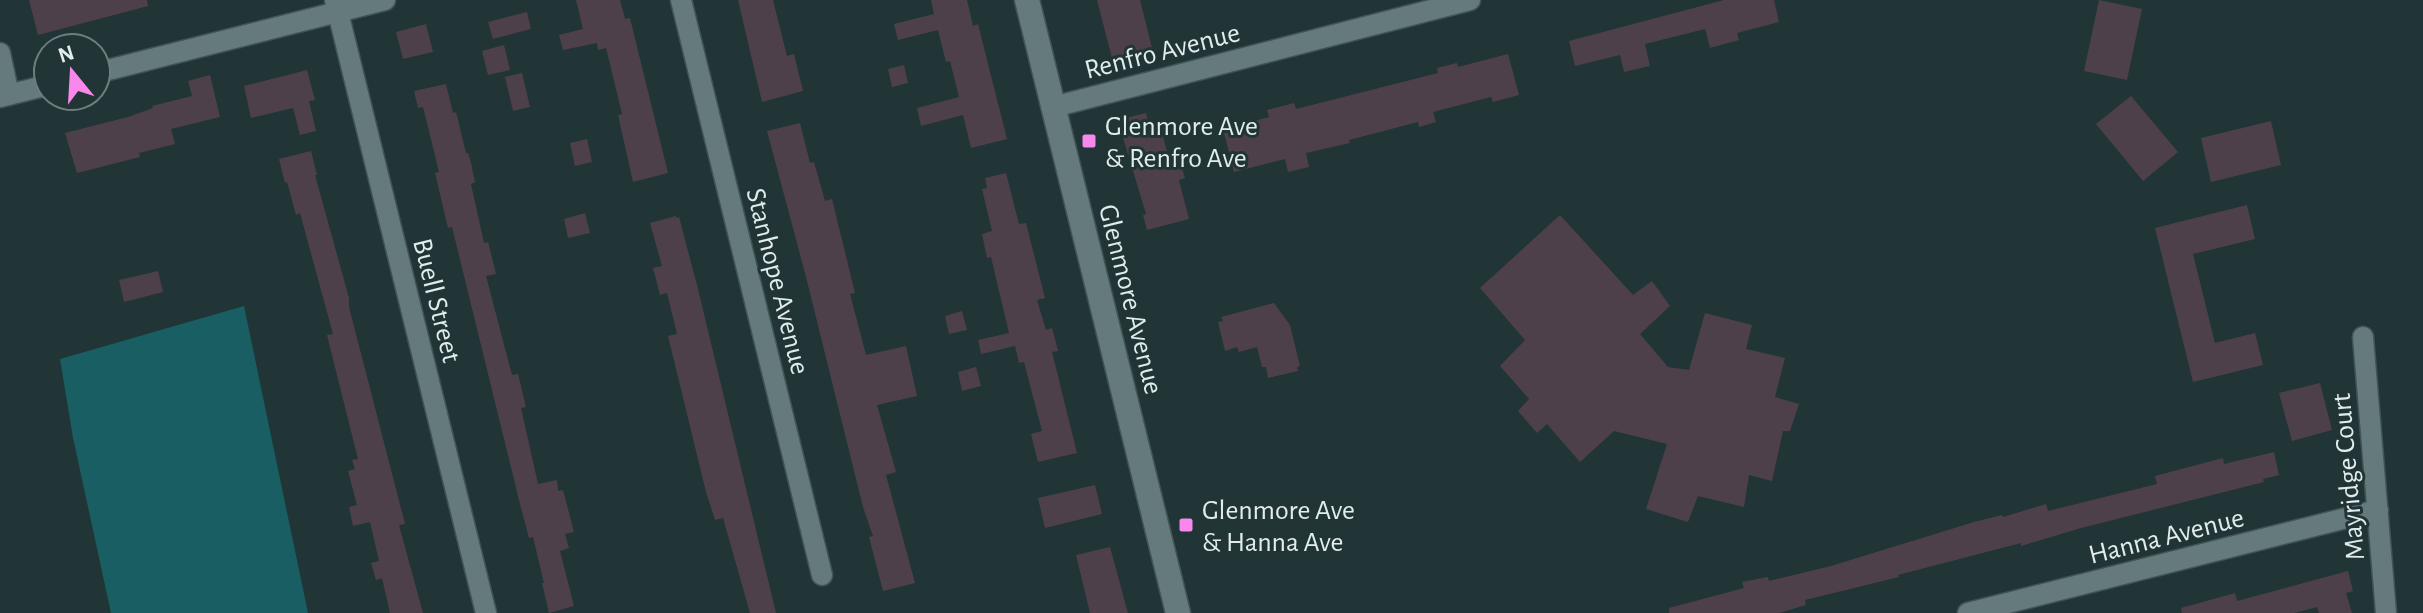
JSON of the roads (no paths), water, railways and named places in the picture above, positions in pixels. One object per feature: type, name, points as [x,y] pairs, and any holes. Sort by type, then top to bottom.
[{"type":"street","points":[[112,69],[337,6],[385,0]]},
{"type":"street","name":"Stanhope Avenue","points":[[681,0],[822,575]]},
{"type":"street","name":"Glenmore Avenue","points":[[1027,0],[1178,613]]},
{"type":"street","name":"Renfro Avenue","points":[[1053,107],[1470,0]]},
{"type":"street","name":"Buell Street","points":[[337,6],[486,613]]},
{"type":"street","points":[[0,53],[5,96],[32,89]]},
{"type":"street","name":"Mayridge Court","points":[[2363,337],[2386,613]]},
{"type":"street","name":"Hanna Avenue","points":[[1968,613],[2378,510]]},
{"type":"place","name":"Glenmore Ave & Renfro Ave","points":[[1089,141]]},
{"type":"place","name":"Glenmore Ave & Hanna Ave","points":[[1186,525]]}]
